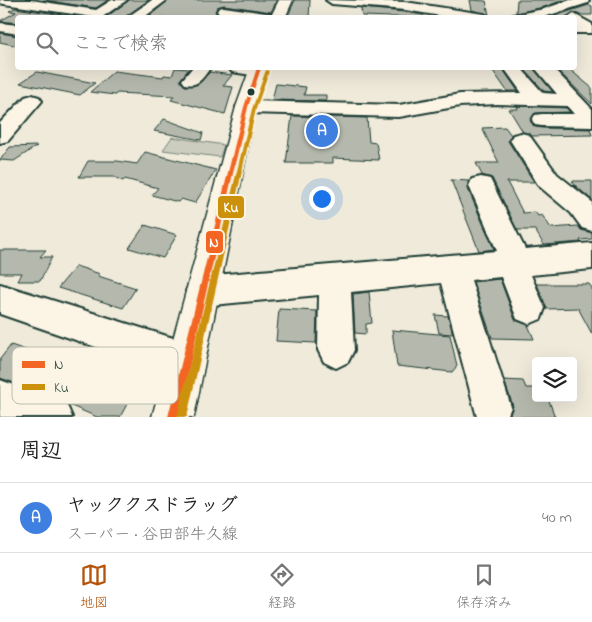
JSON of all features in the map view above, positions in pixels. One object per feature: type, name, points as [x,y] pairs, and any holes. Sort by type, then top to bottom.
[{"type":"main road","points":[[279,15],[286,0]]},
{"type":"main road","points":[[178,395],[246,107],[252,70]]},
{"type":"main road","points":[[173,417],[176,404]]},
{"type":"street","points":[[3,8],[98,14],[121,0]]},
{"type":"street","points":[[138,15],[161,0]]},
{"type":"street","points":[[332,0],[410,4],[468,15]]},
{"type":"street","points":[[520,14],[560,8],[584,0],[592,4]]},
{"type":"street","points":[[560,8],[570,15]]},
{"type":"street","points":[[224,10],[254,15]]},
{"type":"street","points":[[577,20],[590,29],[577,29]]},
{"type":"street","points":[[577,40],[592,46]]},
{"type":"street","points":[[514,70],[537,100]]},
{"type":"street","points":[[546,70],[591,120]]},
{"type":"street","points":[[246,107],[399,112],[460,100],[573,100]]},
{"type":"street","points":[[0,136],[32,101]]},
{"type":"street","points":[[542,120],[591,120]]},
{"type":"street","points":[[521,140],[548,180],[580,206],[592,220]]},
{"type":"street","points":[[481,186],[514,263],[529,308]]},
{"type":"street","points":[[202,291],[592,256]]},
{"type":"street","points":[[452,268],[492,407]]},
{"type":"street","points":[[335,279],[336,350]]},
{"type":"street","points":[[0,300],[146,347]]},
{"type":"street","points":[[178,357],[186,360]]},
{"type":"street","points":[[0,399],[12,403]]},
{"type":"street","points":[[14,404],[52,417]]},
{"type":"shaded area","points":[[172,137],[224,145],[220,157],[163,150]]},
{"type":"building","points":[[43,0],[108,0],[96,8]]},
{"type":"building","points":[[129,0],[149,0],[128,15],[109,15]]},
{"type":"building","points":[[169,0],[277,0],[271,12],[224,5],[217,7],[215,12],[218,15],[151,15]]},
{"type":"building","points":[[295,0],[310,0],[309,15],[288,15]]},
{"type":"building","points":[[470,0],[486,1],[489,15],[472,10]]},
{"type":"building","points":[[517,0],[564,0],[544,7],[516,13]]},
{"type":"building","points":[[589,5],[592,6],[592,15],[580,15],[573,12],[569,15],[557,15]]},
{"type":"building","points":[[15,8],[63,15],[15,15],[15,23],[0,21],[16,12],[9,11]]},
{"type":"building","points":[[361,8],[423,15],[362,15]]},
{"type":"building","points":[[0,33],[15,36],[15,45],[0,42]]},
{"type":"building","points":[[174,70],[188,70],[180,80],[185,86],[198,84],[210,72],[232,75],[223,86],[233,87],[225,114],[171,100],[174,96],[117,93],[115,95],[90,92],[114,71],[163,77],[164,75],[172,76]]},
{"type":"building","points":[[492,70],[503,70],[518,91],[507,91]]},
{"type":"building","points":[[525,70],[535,70],[553,92],[544,91]]},
{"type":"building","points":[[557,70],[570,70],[592,88],[592,104]]},
{"type":"building","points":[[37,72],[95,83],[80,95],[20,83]]},
{"type":"building","points":[[276,84],[306,87],[304,95],[326,95],[326,101],[272,100]]},
{"type":"building","points":[[517,106],[566,108],[570,112],[535,113],[530,121],[535,127],[542,128],[590,129],[592,135],[532,136],[523,132],[509,109],[518,109]]},
{"type":"building","points":[[292,116],[367,118],[369,142],[376,143],[379,160],[333,158],[333,163],[286,163]]},
{"type":"building","points":[[164,119],[203,133],[201,140],[154,131]]},
{"type":"building","points":[[505,127],[511,135],[508,141],[534,182],[507,182],[523,213],[535,212],[538,216],[542,215],[551,228],[578,226],[581,230],[592,233],[592,239],[580,240],[581,242],[544,245],[535,230],[517,230],[492,178],[482,175],[476,163],[499,163],[482,128]]},
{"type":"building","points":[[37,146],[14,161],[0,160],[10,147]]},
{"type":"building","points":[[145,152],[216,170],[195,203],[181,199],[178,202],[152,195],[158,188],[125,179],[123,181],[114,177],[79,177],[88,161],[117,161],[137,164]]},
{"type":"building","points":[[451,180],[469,181],[467,187],[494,249],[479,251]]},
{"type":"building","points":[[572,181],[592,181],[592,200],[576,186]]},
{"type":"building","points":[[145,225],[177,235],[163,258],[129,248]]},
{"type":"building","points":[[0,250],[46,250],[40,257],[52,257],[40,281],[18,281],[22,273],[0,273]]},
{"type":"building","points":[[76,266],[100,274],[98,276],[136,288],[123,308],[58,288]]},
{"type":"building","points":[[500,279],[515,320],[528,325],[534,339],[492,338],[473,282]]},
{"type":"building","points":[[537,284],[589,284],[592,288],[592,334],[578,308],[547,309]]},
{"type":"building","points":[[369,292],[372,323],[366,324],[366,334],[355,333],[353,294]]},
{"type":"building","points":[[279,309],[317,311],[316,343],[276,341]]},
{"type":"building","points":[[435,315],[448,316],[453,334],[439,333]]},
{"type":"building","points":[[392,330],[450,335],[457,366],[452,372],[397,366]]},
{"type":"building","points":[[11,345],[17,347],[12,347],[12,382],[0,378],[0,359]]},
{"type":"building","points":[[504,380],[523,381],[526,388],[532,388],[532,402],[549,402],[555,417],[509,417],[513,406]]},
{"type":"building","points":[[127,404],[120,417],[97,417],[69,405]]},
{"type":"transit line","name":"N","points":[[178,396],[246,107],[258,70]]},
{"type":"transit line","name":"Ku","points":[[182,417],[254,109],[267,71]]},
{"type":"transit line","name":"N","points":[[173,417],[176,404]]},
{"type":"place","name":"ヤッククスドラッグ","points":[[322,131]]}]
